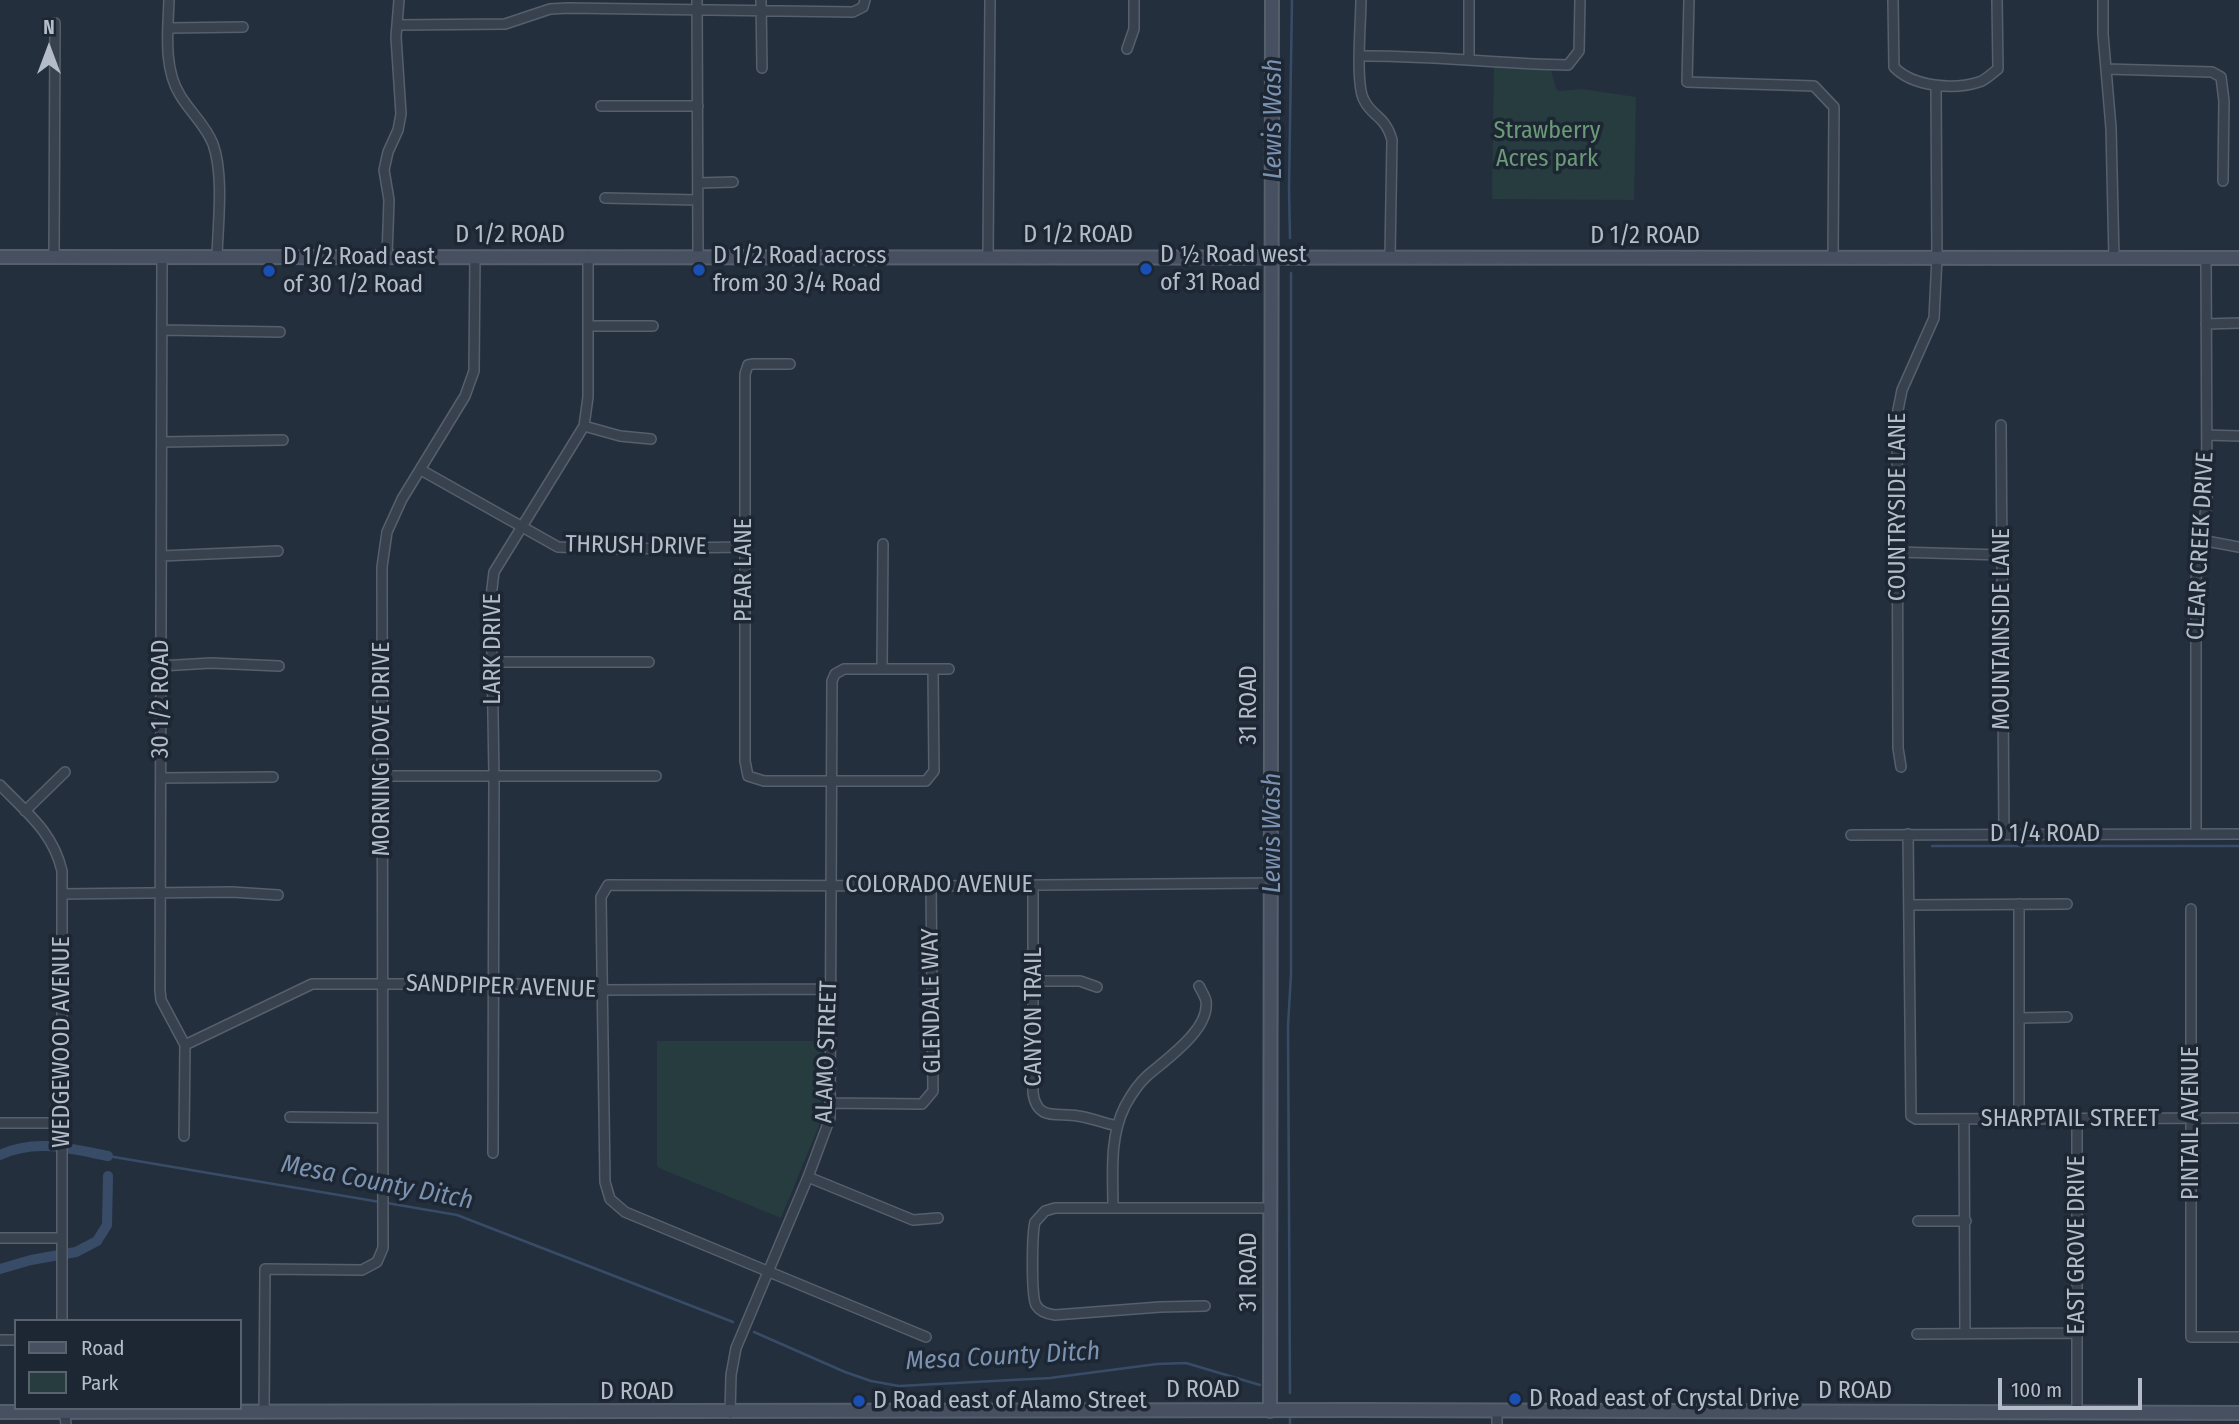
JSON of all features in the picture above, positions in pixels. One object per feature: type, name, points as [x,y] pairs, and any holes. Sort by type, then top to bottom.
[{"type":"street","points":[[169,0],[169,64],[173,82],[180,96],[204,126],[213,145],[218,166],[217,256]]},
{"type":"street","points":[[387,256],[389,200],[384,170],[401,114],[396,37],[399,0]]},
{"type":"street","points":[[697,0],[698,256]]},
{"type":"street","points":[[761,0],[761,68]]},
{"type":"street","points":[[988,256],[990,0]]},
{"type":"street","points":[[1127,49],[1133,29],[1134,0]]},
{"type":"street","name":"31 ROAD","points":[[1270,1411],[1272,0]]},
{"type":"street","points":[[1361,0],[1360,80],[1364,100],[1388,126],[1392,140],[1390,256]]},
{"type":"street","points":[[1469,0],[1469,59]]},
{"type":"street","points":[[1361,56],[1567,65],[1579,51],[1580,0]]},
{"type":"street","points":[[1689,0],[1687,82],[1814,86],[1834,107],[1833,257]]},
{"type":"street","points":[[1893,0],[1894,67],[1903,76],[1936,87],[1981,82],[1998,69],[1997,0]]},
{"type":"street","points":[[2104,0],[2114,258]]},
{"type":"street","points":[[398,24],[505,24],[550,9],[853,12],[864,3]]},
{"type":"street","points":[[54,257],[55,23]]},
{"type":"street","points":[[169,27],[243,27]]},
{"type":"street","points":[[2106,69],[2212,72],[2221,77],[2224,102],[2223,181]]},
{"type":"street","name":"COUNTRYSIDE LANE","points":[[1901,767],[1898,748],[1899,402],[1934,318],[1937,257],[1936,87]]},
{"type":"street","points":[[601,106],[698,106]]},
{"type":"street","points":[[698,183],[733,182]]},
{"type":"street","points":[[605,198],[698,200]]},
{"type":"street","name":"MORNING DOVE DRIVE","points":[[264,1412],[265,1269],[362,1270],[377,1262],[383,1248],[382,567],[387,532],[402,499],[465,396],[474,371],[475,256]]},
{"type":"street","name":"LARK DRIVE","points":[[493,1153],[494,775],[491,597],[495,572],[584,426],[588,397],[588,256]]},
{"type":"street","name":"D 1/2 ROAD","points":[[0,257],[2239,258]]},
{"type":"street","name":"30 1/2 ROAD","points":[[162,257],[162,1000],[185,1045],[184,1136]]},
{"type":"street","name":"CLEAR CREEK DRIVE","points":[[2196,834],[2196,579],[2207,500],[2206,258]]},
{"type":"street","points":[[2206,324],[2239,323]]},
{"type":"street","points":[[588,326],[653,326]]},
{"type":"street","points":[[162,330],[280,332]]},
{"type":"street","name":"PEAR LANE","points":[[790,364],[748,365],[744,374],[745,761],[748,776],[764,781],[830,781]]},
{"type":"street","name":"MOUNTAINSIDE LANE","points":[[2001,425],[2004,833]]},
{"type":"street","points":[[584,426],[620,436],[651,439]]},
{"type":"street","points":[[2207,435],[2239,436]]},
{"type":"street","points":[[162,442],[283,440]]},
{"type":"street","name":"THRUSH DRIVE","points":[[421,470],[558,547],[744,547]]},
{"type":"street","points":[[2201,540],[2239,547]]},
{"type":"street","points":[[883,544],[882,670],[949,669]]},
{"type":"street","points":[[161,556],[278,551]]},
{"type":"street","points":[[1897,552],[2002,555]]},
{"type":"street","points":[[491,662],[649,663]]},
{"type":"street","points":[[161,666],[211,663],[279,666]]},
{"type":"street","points":[[830,781],[923,782],[930,779],[934,771],[933,669]]},
{"type":"street","name":"ALAMO STREET","points":[[730,1413],[732,1362],[828,1125],[831,685],[835,674],[844,670],[882,670]]},
{"type":"street","points":[[25,811],[65,772]]},
{"type":"street","points":[[383,776],[656,776]]},
{"type":"street","points":[[161,778],[272,777]]},
{"type":"street","name":"WEDGEWOOD AVENUE","points":[[0,785],[49,836],[58,851],[62,872],[62,1319]]},
{"type":"street","points":[[1908,834],[1909,905],[2067,904]]},
{"type":"street","name":"D 1/4 ROAD","points":[[1852,835],[2239,834]]},
{"type":"street","name":"COLORADO AVENUE","points":[[601,990],[601,897],[608,884],[931,886],[1270,883]]},
{"type":"street","name":"CANYON TRAIL","points":[[1033,885],[1035,1102],[1041,1110],[1050,1114],[1077,1115],[1117,1126]]},
{"type":"street","name":"GLENDALE WAY","points":[[830,1103],[922,1104],[933,1091],[931,886]]},
{"type":"street","points":[[62,894],[161,891],[278,895]]},
{"type":"street","points":[[2020,904],[2020,1119]]},
{"type":"street","name":"SHARPTAIL STREET","points":[[1909,905],[1911,1116],[1916,1119],[1964,1120],[2239,1118]]},
{"type":"street","name":"PINTAIL AVENUE","points":[[2191,909],[2191,1336],[2239,1337]]},
{"type":"street","points":[[1034,981],[1080,981],[1097,987]]},
{"type":"street","name":"SANDPIPER AVENUE","points":[[185,1045],[312,984],[552,984],[601,990],[830,989]]},
{"type":"street","points":[[1113,1208],[1113,1152],[1117,1126],[1139,1085],[1177,1053],[1194,1032],[1206,1001],[1199,986]]},
{"type":"street","points":[[601,990],[605,1182],[610,1199],[625,1212],[926,1338]]},
{"type":"street","points":[[2020,1018],[2067,1017]]},
{"type":"street","points":[[290,1117],[382,1118]]},
{"type":"street","points":[[1964,1120],[1965,1333]]},
{"type":"street","name":"EAST GROVE DRIVE","points":[[2077,1120],[2077,1412]]},
{"type":"street","points":[[0,1123],[62,1123]]},
{"type":"street","points":[[808,1177],[913,1220],[938,1218]]},
{"type":"street","points":[[1205,1306],[1055,1315],[1042,1311],[1033,1296],[1034,1227],[1038,1217],[1055,1208],[1270,1208]]},
{"type":"street","points":[[1918,1220],[1966,1222]]},
{"type":"street","points":[[0,1238],[62,1238]]},
{"type":"street","points":[[1917,1334],[2077,1333]]},
{"type":"street","name":"D ROAD","points":[[0,1412],[65,1415],[264,1412],[1270,1411],[1497,1417],[1836,1418],[2077,1412],[2239,1413]]},
{"type":"green space","name":"Strawberry Acres park","points":[[1494,64],[1551,70],[1559,91],[1582,89],[1636,97],[1634,200],[1492,199]]},
{"type":"green space","points":[[657,1041],[822,1041],[820,1123],[781,1218],[659,1168]]},
{"type":"waterway","name":"Lewis Wash","points":[[1290,238],[1292,0]]},
{"type":"waterway","name":"Lewis Wash","points":[[1290,1393],[1288,1026],[1291,974],[1291,273]]},
{"type":"waterway","points":[[1932,846],[2239,846]]},
{"type":"waterway","name":"Mesa County Ditch","points":[[0,1155],[40,1146],[108,1156]]},
{"type":"waterway","name":"Mesa County Ditch","points":[[108,1156],[380,1202]]},
{"type":"waterway","points":[[0,1269],[76,1252],[97,1241],[107,1225],[108,1176]]},
{"type":"waterway","name":"Mesa County Ditch","points":[[387,1203],[457,1215],[733,1322]]},
{"type":"waterway","name":"Mesa County Ditch","points":[[754,1332],[845,1372],[871,1381],[899,1386],[1050,1378],[1157,1364],[1186,1363],[1260,1385]]},
{"type":"waterway","name":"Lewis Wash","points":[[1290,1417],[1290,1424]]},
{"type":"place","name":"D ½ Road west of 31 Road","points":[[1146,269]]},
{"type":"place","name":"D 1/2 Road across from 30 3/4 Road","points":[[699,270]]},
{"type":"place","name":"D 1/2 Road east of 30 1/2 Road","points":[[269,271]]},
{"type":"place","name":"D Road east of Crystal Drive","points":[[1515,1399]]},
{"type":"place","name":"D Road east of Alamo Street","points":[[859,1401]]}]
